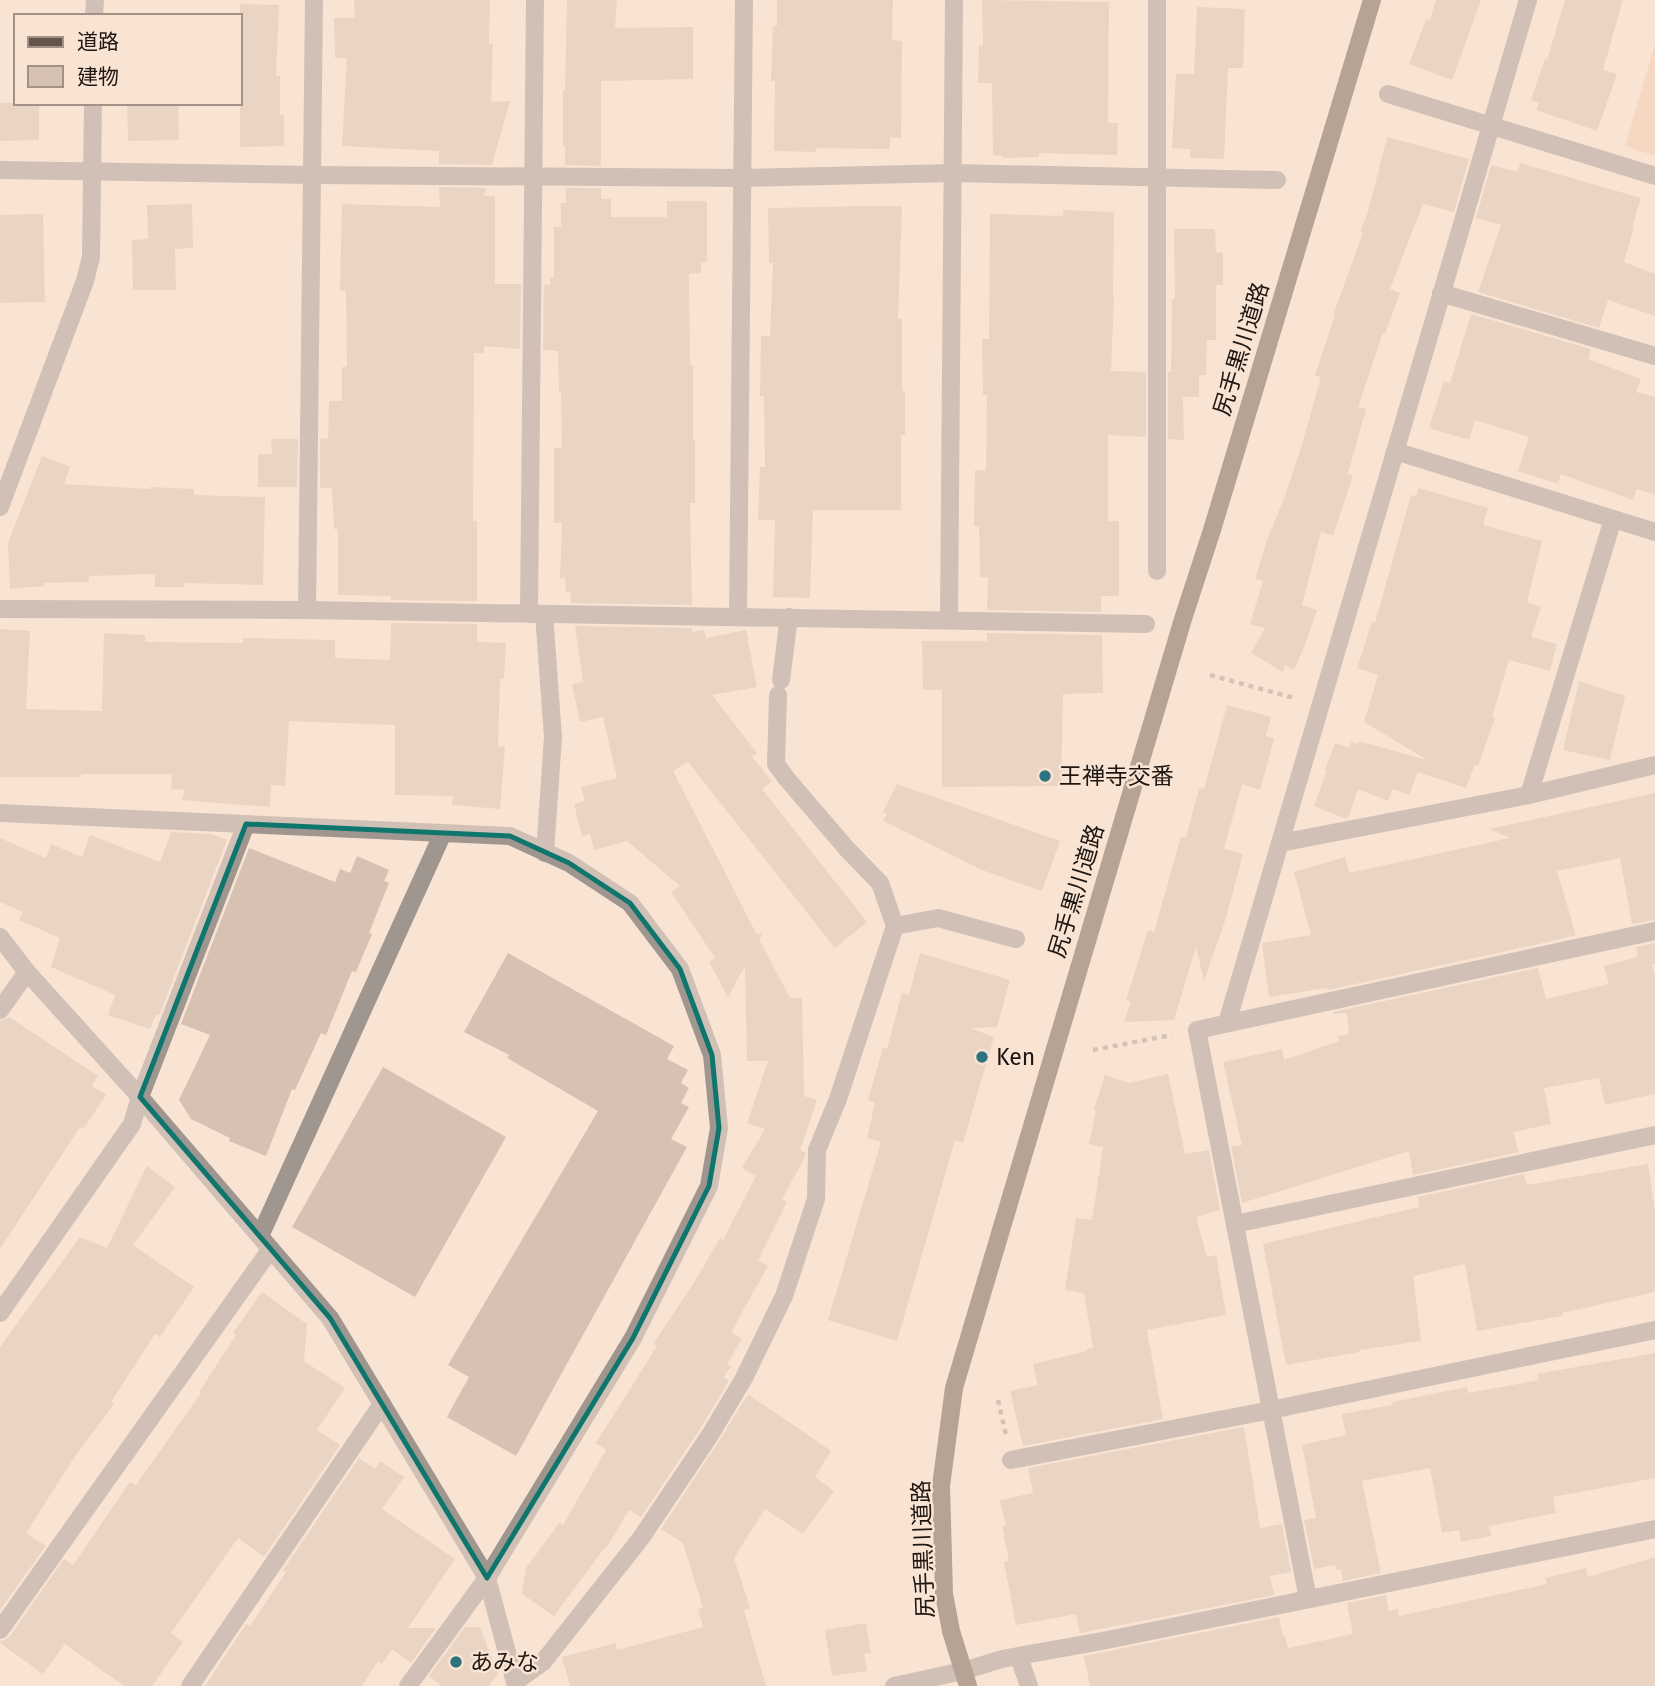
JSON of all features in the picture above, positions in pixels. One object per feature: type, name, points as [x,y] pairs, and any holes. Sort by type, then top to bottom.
[{"type":"main road","name":"尻手黒川道路","points":[[965,1678],[951,1631],[944,1594],[941,1486],[954,1388],[1183,619],[1372,0]]},
{"type":"street","points":[[307,610],[314,0]]},
{"type":"street","points":[[535,0],[533,176],[537,614],[553,737],[544,853]]},
{"type":"street","points":[[738,617],[744,0]]},
{"type":"street","points":[[949,620],[954,0]]},
{"type":"street","points":[[1157,0],[1157,571]]},
{"type":"street","points":[[1227,1023],[1528,0]]},
{"type":"street","points":[[1388,94],[1655,176]]},
{"type":"street","points":[[0,507],[85,281],[91,257],[93,105]]},
{"type":"street","points":[[0,170],[743,178],[953,173],[1277,180]]},
{"type":"street","points":[[1441,293],[1655,356]]},
{"type":"street","points":[[1395,451],[1655,532]]},
{"type":"street","points":[[1529,795],[1613,519]]},
{"type":"street","points":[[0,609],[307,610],[1146,624]]},
{"type":"street","points":[[0,937],[27,972],[140,1097],[330,1318],[487,1578],[516,1684],[543,1662],[641,1538],[710,1435],[744,1378],[784,1296],[817,1199],[817,1150],[838,1099],[895,926],[880,883],[847,849],[776,764],[780,688],[789,617]]},
{"type":"street","points":[[1280,843],[1529,795],[1655,765]]},
{"type":"street","points":[[0,813],[510,836],[569,863],[630,903],[680,969],[712,1055],[719,1128],[709,1186],[633,1338],[487,1578],[408,1686]]},
{"type":"street","points":[[0,1312],[132,1124],[140,1097],[246,824]]},
{"type":"street","points":[[0,1630],[265,1243],[443,833]]},
{"type":"street","points":[[895,926],[938,918],[1016,939]]},
{"type":"street","points":[[1308,1599],[1197,1030],[1655,930]]},
{"type":"street","points":[[0,1010],[27,972]]},
{"type":"street","points":[[1235,1224],[1655,1135]]},
{"type":"street","points":[[1011,1460],[1271,1410],[1655,1330]]},
{"type":"street","points":[[190,1686],[382,1404]]},
{"type":"street","points":[[894,1686],[965,1678],[1002,1659],[1655,1529]]},
{"type":"street","points":[[1019,1657],[1029,1686]]},
{"type":"path","points":[[1210,675],[1320,705]]},
{"type":"path","points":[[1093,1050],[1197,1030]]},
{"type":"path","points":[[998,1400],[1011,1460]]},
{"type":"highlighted area","points":[[246,824],[510,836],[569,863],[630,903],[680,969],[712,1055],[719,1128],[709,1186],[633,1338],[487,1578],[330,1318],[140,1097]]},
{"type":"shaded area","points":[[1655,44],[1655,156],[1625,146]]},
{"type":"building","points":[[354,0],[490,0],[489,44],[493,44],[491,102],[510,101],[492,165],[439,164],[439,151],[342,146],[347,58],[335,58],[334,18],[355,18]]},
{"type":"building","points":[[567,0],[617,0],[615,28],[693,27],[693,79],[601,81],[601,166],[565,165],[563,90]]},
{"type":"building","points":[[777,0],[893,0],[892,40],[902,41],[901,138],[890,137],[890,149],[816,148],[816,152],[774,151],[775,81],[771,81]]},
{"type":"building","points":[[982,0],[1109,2],[1108,123],[1118,123],[1117,155],[1039,153],[1039,157],[1003,158],[993,155],[992,83],[978,83],[979,45],[983,46]]},
{"type":"building","points":[[1436,0],[1481,0],[1452,80],[1409,64],[1426,19],[1430,20]]},
{"type":"building","points":[[1565,0],[1623,0],[1603,70],[1617,74],[1597,131],[1536,110],[1539,103],[1531,100],[1545,59],[1547,60]]},
{"type":"building","points":[[240,4],[279,5],[276,76],[280,76],[280,115],[284,115],[284,146],[240,147]]},
{"type":"building","points":[[1197,7],[1245,9],[1243,68],[1228,68],[1224,159],[1190,158],[1190,149],[1172,148],[1176,74],[1194,74]]},
{"type":"building","points":[[0,103],[39,105],[39,140],[0,141]]},
{"type":"building","points":[[127,105],[178,105],[179,140],[128,141]]},
{"type":"building","points":[[1387,137],[1469,159],[1454,212],[1423,204],[1390,289],[1400,293],[1385,334],[1383,333],[1358,407],[1366,409],[1348,474],[1353,475],[1333,536],[1321,532],[1302,605],[1317,610],[1294,670],[1285,665],[1283,672],[1251,653],[1265,628],[1250,624],[1263,581],[1255,579],[1303,441],[1321,377],[1315,375],[1333,315],[1363,233],[1360,232],[1368,212]]},
{"type":"building","points":[[1520,163],[1641,198],[1624,262],[1655,274],[1655,316],[1608,300],[1599,328],[1478,292],[1501,225],[1476,218],[1491,165],[1518,172]]},
{"type":"building","points":[[439,187],[486,188],[484,196],[495,196],[495,284],[521,284],[520,349],[484,346],[484,353],[474,353],[473,521],[477,521],[477,601],[391,600],[391,596],[338,595],[338,529],[334,529],[332,488],[320,488],[320,439],[328,438],[329,401],[342,401],[342,367],[347,367],[346,291],[340,291],[342,204],[440,207]]},
{"type":"building","points":[[566,188],[601,188],[601,199],[611,199],[611,217],[667,217],[667,201],[707,201],[707,262],[701,262],[701,273],[689,274],[690,365],[693,365],[695,440],[695,503],[690,503],[692,605],[571,603],[570,592],[566,592],[565,578],[560,579],[562,523],[554,523],[554,448],[562,448],[561,391],[558,351],[543,350],[544,284],[550,285],[550,278],[554,277],[554,227],[561,227],[561,203],[566,203]]},
{"type":"building","points":[[192,204],[193,248],[175,249],[176,290],[133,290],[132,240],[148,239],[147,205]]},
{"type":"building","points":[[902,206],[898,319],[902,319],[905,435],[901,435],[901,510],[813,510],[810,598],[773,597],[775,520],[758,520],[760,467],[765,467],[764,396],[760,396],[761,336],[770,336],[773,263],[769,263],[768,208]]},
{"type":"building","points":[[1063,210],[1114,212],[1111,371],[1146,372],[1146,437],[1108,435],[1108,521],[1119,521],[1119,596],[1101,596],[1101,612],[987,610],[988,577],[980,577],[979,526],[974,526],[975,470],[986,471],[987,395],[983,395],[982,339],[989,339],[990,214],[1063,216]]},
{"type":"building","points":[[43,214],[45,302],[0,303],[0,215]]},
{"type":"building","points":[[1174,229],[1215,229],[1216,253],[1223,252],[1223,285],[1216,285],[1216,340],[1207,340],[1206,375],[1199,375],[1199,397],[1183,397],[1184,440],[1168,439],[1168,372],[1171,372],[1172,299],[1175,299]]},
{"type":"building","points":[[1471,314],[1591,349],[1588,359],[1641,379],[1636,392],[1655,397],[1655,495],[1637,489],[1633,500],[1561,474],[1558,484],[1518,471],[1529,437],[1475,420],[1469,440],[1429,428],[1444,381],[1450,383]]},
{"type":"building","points":[[271,439],[298,439],[297,487],[258,487],[258,454],[272,454]]},
{"type":"building","points":[[42,456],[70,467],[64,484],[194,489],[194,495],[265,497],[263,585],[184,583],[184,587],[155,587],[155,574],[89,576],[89,582],[44,583],[44,586],[10,589],[8,543]]},
{"type":"building","points":[[1419,488],[1488,508],[1483,525],[1542,541],[1527,602],[1541,607],[1531,637],[1557,644],[1550,671],[1509,660],[1492,717],[1495,718],[1478,766],[1475,764],[1466,788],[1418,772],[1409,795],[1393,789],[1388,801],[1358,789],[1346,819],[1314,806],[1335,743],[1349,748],[1351,742],[1358,744],[1358,741],[1423,759],[1420,767],[1424,758],[1364,722],[1378,675],[1357,668],[1372,622],[1375,623],[1411,495],[1416,496]]},
{"type":"building","points":[[391,623],[477,624],[477,642],[506,643],[504,679],[500,679],[498,746],[505,747],[500,809],[452,805],[453,796],[395,795],[395,725],[289,721],[285,786],[271,785],[270,807],[182,800],[185,790],[171,789],[172,774],[0,777],[0,629],[30,631],[26,709],[102,711],[104,633],[145,635],[145,642],[243,643],[243,638],[335,640],[335,658],[390,660]]},
{"type":"building","points":[[575,626],[692,628],[692,632],[704,630],[706,638],[746,630],[757,687],[712,695],[757,753],[752,757],[772,781],[762,789],[867,922],[835,948],[688,762],[673,771],[757,935],[764,932],[759,939],[790,998],[802,998],[804,1096],[817,1100],[800,1150],[806,1153],[805,1157],[782,1199],[787,1202],[758,1260],[768,1266],[731,1332],[742,1339],[727,1364],[731,1366],[724,1377],[729,1381],[641,1517],[629,1510],[607,1547],[554,1616],[522,1594],[526,1568],[560,1522],[563,1525],[606,1450],[596,1443],[657,1346],[653,1344],[720,1238],[723,1240],[756,1176],[742,1168],[765,1129],[747,1123],[768,1061],[747,1061],[745,966],[728,997],[709,962],[715,958],[671,892],[680,886],[627,841],[594,850],[590,834],[582,836],[574,804],[585,801],[581,787],[617,778],[603,717],[580,722],[572,684],[583,682]]},
{"type":"building","points":[[987,633],[1102,635],[1103,693],[1063,694],[1061,786],[942,787],[942,690],[923,690],[922,641],[987,641]]},
{"type":"building","points":[[1579,681],[1625,696],[1610,760],[1563,750]]},
{"type":"building","points":[[1227,705],[1271,717],[1266,736],[1274,739],[1260,790],[1242,784],[1224,849],[1243,854],[1226,918],[1204,981],[1196,947],[1174,1020],[1124,1022],[1131,1002],[1126,1000],[1148,930],[1154,932],[1181,837],[1186,838],[1199,788],[1204,789]]},
{"type":"building","points":[[897,784],[1060,841],[1042,891],[982,870],[883,821],[887,814],[883,812]]},
{"type":"building","points":[[1655,793],[1655,920],[1632,924],[1620,858],[1557,871],[1576,935],[1328,990],[1327,988],[1269,997],[1262,943],[1311,935],[1294,872],[1345,857],[1349,873],[1510,838],[1489,829]]},
{"type":"building","points":[[171,832],[211,834],[227,840],[159,1016],[156,1014],[150,1029],[108,1015],[115,995],[51,967],[60,938],[19,920],[23,912],[0,902],[0,838],[46,858],[51,844],[82,857],[90,835],[160,862]]},
{"type":"building","points":[[249,848],[335,882],[340,869],[350,873],[357,856],[389,870],[384,881],[389,883],[356,972],[352,971],[326,1035],[321,1033],[295,1090],[292,1089],[266,1156],[229,1141],[230,1138],[191,1119],[179,1100],[210,1035],[181,1024]]},
{"type":"building","points":[[1655,943],[1655,964],[1652,964],[1655,976],[1655,1094],[1605,1105],[1599,1078],[1544,1088],[1551,1124],[1513,1132],[1519,1152],[1413,1175],[1409,1151],[1242,1203],[1231,1146],[1242,1145],[1223,1062],[1282,1049],[1284,1060],[1339,1041],[1338,1036],[1349,1034],[1347,1013],[1333,1012],[1538,968],[1546,999],[1609,984],[1604,966],[1638,957],[1636,947]]},
{"type":"building","points":[[508,953],[674,1046],[667,1059],[688,1070],[681,1083],[689,1088],[681,1103],[689,1107],[671,1139],[687,1147],[516,1456],[447,1417],[469,1377],[448,1365],[598,1111],[507,1058],[509,1055],[464,1032]]},
{"type":"building","points":[[920,953],[1010,980],[997,1027],[970,1028],[994,1037],[963,1143],[955,1140],[897,1341],[828,1320],[881,1142],[867,1138],[875,1103],[868,1100],[883,1048],[887,1049],[902,993],[909,995]]},
{"type":"building","points":[[9,1017],[98,1076],[92,1086],[106,1095],[83,1129],[80,1127],[0,1249],[0,1021]]},
{"type":"building","points":[[383,1067],[506,1137],[415,1297],[292,1227]]},
{"type":"building","points":[[1168,1074],[1185,1154],[1209,1150],[1220,1210],[1196,1217],[1207,1257],[1216,1255],[1226,1315],[1147,1330],[1163,1419],[1023,1446],[1010,1391],[1038,1385],[1033,1364],[1093,1348],[1084,1293],[1065,1290],[1076,1218],[1092,1220],[1103,1147],[1089,1144],[1096,1110],[1094,1109],[1105,1075],[1129,1083]]},
{"type":"building","points":[[1648,1164],[1655,1211],[1655,1292],[1562,1313],[1562,1316],[1477,1331],[1465,1264],[1413,1276],[1421,1341],[1286,1365],[1263,1244],[1419,1207],[1418,1197],[1524,1174],[1527,1185]]},
{"type":"building","points":[[147,1166],[175,1187],[133,1245],[194,1287],[160,1337],[155,1334],[111,1402],[114,1404],[74,1458],[26,1533],[46,1546],[0,1610],[0,1347],[80,1237],[107,1248]]},
{"type":"building","points":[[262,1292],[307,1324],[304,1361],[345,1388],[317,1430],[340,1445],[264,1557],[238,1538],[171,1633],[183,1642],[152,1686],[124,1686],[65,1644],[43,1674],[0,1641],[9,1637],[64,1559],[73,1565],[130,1482],[136,1485],[201,1393],[199,1392],[236,1335],[233,1333]]},
{"type":"building","points":[[1655,1353],[1655,1478],[1553,1497],[1556,1513],[1489,1526],[1491,1536],[1461,1542],[1459,1530],[1442,1533],[1430,1468],[1362,1481],[1381,1573],[1343,1581],[1341,1569],[1337,1570],[1335,1565],[1314,1569],[1304,1520],[1316,1518],[1302,1445],[1346,1435],[1342,1414],[1467,1387],[1468,1393],[1539,1380],[1537,1374]]},
{"type":"building","points":[[748,1394],[831,1451],[815,1477],[834,1491],[803,1534],[765,1509],[734,1558],[750,1608],[744,1610],[766,1686],[570,1686],[562,1657],[616,1643],[617,1650],[703,1627],[698,1609],[703,1608],[683,1543],[661,1529]]},
{"type":"building","points":[[1244,1427],[1260,1528],[1282,1524],[1291,1572],[1270,1576],[1274,1595],[1080,1633],[1076,1614],[1016,1625],[1004,1562],[1009,1561],[1002,1526],[1006,1526],[1000,1500],[1033,1493],[1028,1468]]},
{"type":"building","points":[[359,1458],[375,1469],[380,1461],[404,1477],[382,1509],[455,1559],[408,1628],[436,1628],[411,1663],[392,1649],[382,1664],[378,1661],[362,1686],[205,1686],[246,1624],[250,1626],[286,1572],[283,1570]]},
{"type":"building","points":[[1655,1557],[1655,1686],[1090,1686],[1084,1656],[1279,1617],[1288,1648],[1353,1634],[1347,1603],[1386,1595],[1389,1611],[1398,1609],[1399,1616],[1547,1584],[1545,1578],[1586,1568],[1588,1577]]},
{"type":"building","points":[[866,1623],[871,1653],[864,1654],[867,1671],[832,1676],[825,1630]]},
{"type":"building","points":[[465,1627],[480,1627],[498,1674],[489,1686],[442,1686],[429,1676]]},
{"type":"place","name":"王禅寺交番","points":[[1045,776]]},
{"type":"place","name":"Ken","points":[[982,1057]]},
{"type":"place","name":"あみな","points":[[456,1662]]}]
